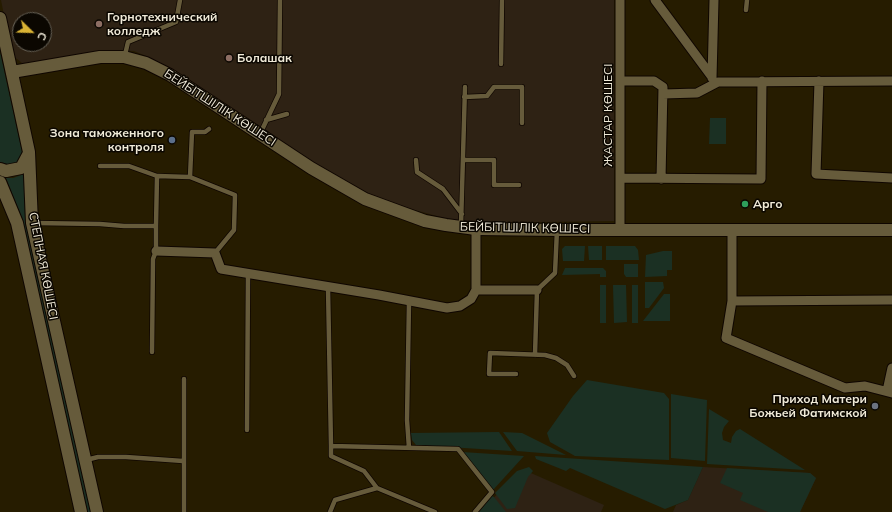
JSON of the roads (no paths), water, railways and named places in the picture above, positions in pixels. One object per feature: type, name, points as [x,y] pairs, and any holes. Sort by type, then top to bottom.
[{"type":"street","name":"ЖАСТАР КӨШЕСІ","points":[[620,0],[620,229]]},
{"type":"street","points":[[655,0],[715,80]]},
{"type":"street","points":[[713,1],[715,80]]},
{"type":"street","name":"СТЕПНАЯ КӨШЕСІ","points":[[0,18],[29,152],[32,223],[97,512]]},
{"type":"street","name":"БЕЙБІТШІЛІК КӨШЕСІ","points":[[12,72],[100,57],[124,57],[146,63],[170,75],[311,168],[365,199],[425,220],[461,227],[476,229],[557,230],[892,230]]},
{"type":"street","points":[[662,94],[697,93],[715,80],[892,80]]},
{"type":"street","points":[[620,81],[654,81],[663,87],[661,179]]},
{"type":"street","points":[[620,178],[761,178],[762,81]]},
{"type":"street","points":[[819,81],[816,174],[892,178]]},
{"type":"street","points":[[0,169],[10,171],[21,168],[29,152]]},
{"type":"street","name":"СТЕПНАЯ КӨШЕСІ","points":[[0,182],[17,223],[81,512]]},
{"type":"street","points":[[156,251],[215,253],[221,269],[328,286],[446,308],[460,306],[471,299],[476,290],[476,229]]},
{"type":"street","points":[[732,231],[732,301],[726,338],[845,388],[865,386],[890,392],[892,368]]},
{"type":"street","points":[[476,290],[537,290]]},
{"type":"street","points":[[732,301],[892,300]]},
{"type":"lane","points":[[124,57],[128,42],[176,22],[180,0]]},
{"type":"lane","points":[[260,134],[279,94],[280,0]]},
{"type":"lane","points":[[501,64],[502,0]]},
{"type":"lane","points":[[746,0],[746,10]]},
{"type":"lane","points":[[461,227],[465,87]]},
{"type":"lane","points":[[464,97],[487,96],[494,87],[522,87],[522,123]]},
{"type":"lane","points":[[266,120],[288,114]]},
{"type":"lane","points":[[190,177],[192,132],[205,132],[208,128]]},
{"type":"lane","points":[[416,160],[418,172],[443,189],[462,214]]},
{"type":"lane","points":[[463,160],[494,160],[494,185],[519,185]]},
{"type":"lane","points":[[100,166],[129,166],[157,176],[190,177],[235,196],[234,230],[215,253]]},
{"type":"lane","points":[[152,352],[153,259],[156,251],[157,176]]},
{"type":"lane","points":[[32,223],[156,226]]},
{"type":"lane","points":[[535,355],[537,290],[555,273],[557,230]]},
{"type":"lane","points":[[247,430],[248,274]]},
{"type":"lane","points":[[328,286],[331,456],[364,470],[377,488],[435,512]]},
{"type":"lane","points":[[409,302],[407,420],[410,448]]},
{"type":"lane","points":[[516,374],[489,374],[490,353],[535,355],[556,358],[567,365],[574,376]]},
{"type":"lane","points":[[184,379],[184,512]]},
{"type":"lane","points":[[331,446],[458,449],[492,492],[475,512]]},
{"type":"lane","points":[[86,460],[98,457],[119,457],[183,461]]},
{"type":"lane","points":[[331,511],[335,500],[377,488]]},
{"type":"place","name":"Горнотехнический колледж","points":[[99,24]]},
{"type":"place","name":"Болашак","points":[[229,58]]},
{"type":"place","name":"Зона таможенного контроля","points":[[172,140]]},
{"type":"place","name":"Арго","points":[[745,204]]},
{"type":"place","name":"Приход Матери Божьей Фатимской","points":[[875,406]]}]
